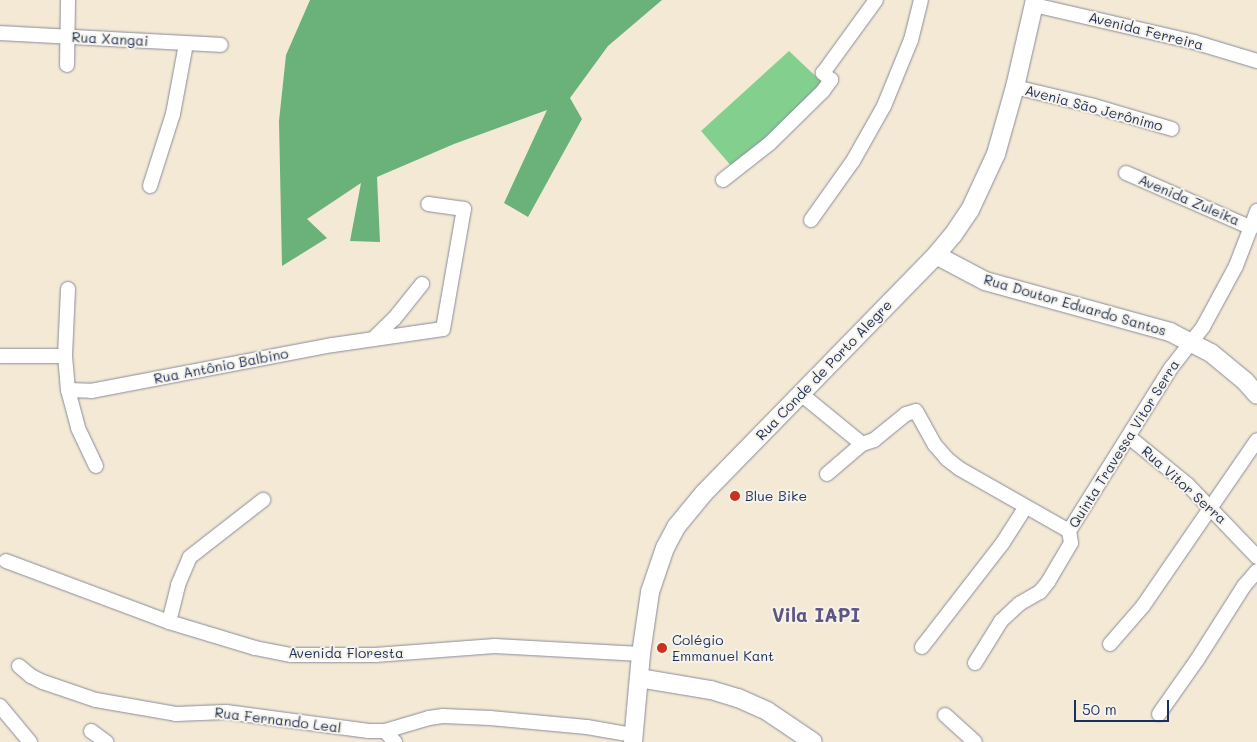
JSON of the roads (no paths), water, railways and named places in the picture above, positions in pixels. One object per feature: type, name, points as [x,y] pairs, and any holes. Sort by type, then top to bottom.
[{"type":"main road","name":"Rua Conde de Porto Alegre","points":[[633,738],[641,654],[650,592],[665,548],[676,527],[704,493],[936,256],[970,210],[996,154],[1015,88],[1034,2]]},
{"type":"main road","name":"Rua Doutor Eduardo Santos","points":[[936,256],[985,281],[1144,324],[1190,341],[1228,366],[1257,395]]},
{"type":"main road","points":[[639,678],[711,690],[738,698],[767,711],[813,742]]},
{"type":"street","points":[[68,0],[68,64]]},
{"type":"street","points":[[723,180],[770,143],[813,101],[831,80],[823,73],[876,0]]},
{"type":"street","points":[[812,220],[853,161],[884,106],[911,40],[921,0]]},
{"type":"street","name":"Avenida Ferreira","points":[[1034,2],[1194,42],[1257,61]]},
{"type":"street","name":"Rua Xangai","points":[[0,33],[221,45]]},
{"type":"street","points":[[150,186],[173,114],[186,44]]},
{"type":"street","name":"Avenia São Jerônimo","points":[[1015,88],[1094,106],[1172,129]]},
{"type":"street","name":"Avenida Zuleika","points":[[1126,173],[1252,228]]},
{"type":"street","name":"Rua Antônio Balbino","points":[[68,390],[91,391],[374,338],[443,329],[464,210],[428,204]]},
{"type":"street","name":"Quinta Travessa Vitor Serra","points":[[975,663],[1001,621],[1019,604],[1040,592],[1048,582],[1070,543],[1069,531],[1171,368],[1190,341],[1203,327],[1216,304],[1236,266],[1257,212]]},
{"type":"street","points":[[374,338],[394,319],[422,284]]},
{"type":"street","points":[[68,289],[65,356],[68,390],[75,422],[96,466]]},
{"type":"street","points":[[0,356],[65,356]]},
{"type":"street","points":[[801,394],[862,444]]},
{"type":"street","points":[[827,474],[862,444],[874,440],[906,414],[916,411],[935,445],[946,459],[1025,508],[1069,531]]},
{"type":"street","name":"Rua Vitor Serra","points":[[1129,437],[1182,480],[1211,507],[1257,557]]},
{"type":"street","points":[[1110,644],[1143,606],[1257,440]]},
{"type":"street","points":[[170,622],[181,576],[190,557],[263,500]]},
{"type":"street","points":[[922,647],[995,553],[1025,508]]},
{"type":"street","name":"Avenida Floresta","points":[[6,561],[170,622],[255,648],[291,654],[375,655],[495,646],[641,654]]},
{"type":"street","points":[[1160,714],[1244,586],[1257,571]]},
{"type":"street","name":"Rua Fernando Leal","points":[[19,666],[31,676],[43,682],[114,705],[176,714],[226,712],[369,731],[384,731],[429,718],[444,716],[556,724],[633,738]]},
{"type":"street","points":[[0,706],[30,742]]},
{"type":"street","points":[[945,715],[975,742]]},
{"type":"street","points":[[91,731],[106,742]]},
{"type":"street","points":[[384,731],[395,742]]},
{"type":"place","name":"Blue Bike","points":[[735,496]]},
{"type":"place","name":"Colégio Emmanuel Kant","points":[[662,648]]},
{"type":"district","name":"Vila IAPI","points":[[816,615]]}]
